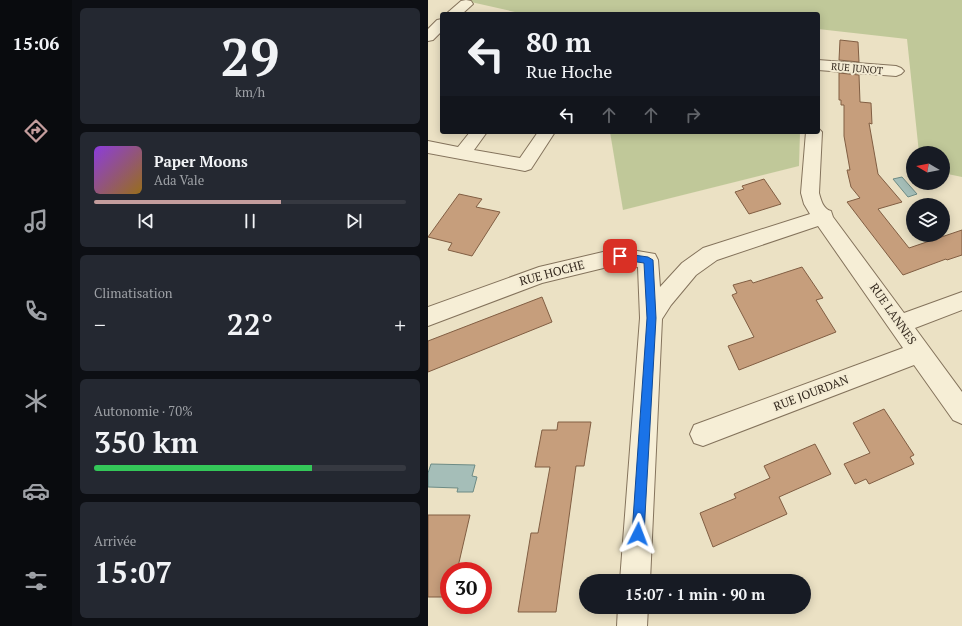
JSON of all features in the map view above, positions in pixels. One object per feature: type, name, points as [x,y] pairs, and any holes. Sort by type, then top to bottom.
[{"type":"street","points":[[456,12],[466,4]]},
{"type":"street","points":[[428,37],[440,25]]},
{"type":"street","name":"RUE JUNOT","points":[[820,65],[896,72]]},
{"type":"street","points":[[462,154],[477,134]]},
{"type":"street","points":[[428,147],[525,165],[540,134]]},
{"type":"street","name":"RUE LANNES","points":[[814,134],[810,193],[813,204],[824,216],[962,412]]},
{"type":"street","points":[[651,318],[689,268],[710,254],[802,225],[824,216]]},
{"type":"street","name":"RUE HOCHE","points":[[428,317],[539,275],[620,256],[648,260],[651,318],[635,574]]},
{"type":"street","points":[[900,324],[962,301]]},
{"type":"street","name":"RUE JOURDAN","points":[[703,434],[920,352]]},
{"type":"street","points":[[632,626],[633,614]]},
{"type":"green space","points":[[462,0],[962,0],[962,177],[950,174],[950,146],[918,146],[907,39],[820,29],[820,12],[515,12]]},
{"type":"green space","points":[[610,134],[800,134],[799,166],[623,210]]},
{"type":"water","points":[[902,177],[906,182],[906,190],[913,190],[917,194],[908,197],[893,179]]},
{"type":"water","points":[[431,464],[475,465],[472,476],[477,477],[473,492],[457,492],[458,488],[428,487],[428,473]]},
{"type":"building","points":[[840,40],[858,42],[859,62],[839,60]]},
{"type":"building","points":[[839,73],[859,75],[860,102],[871,103],[872,124],[869,123],[878,174],[902,202],[878,209],[909,248],[927,242],[950,242],[950,234],[962,230],[962,255],[947,260],[946,259],[903,275],[847,202],[860,198],[851,187],[847,170],[850,170],[844,136],[844,105],[841,105],[841,100],[839,100]]},
{"type":"building","points":[[764,179],[781,204],[749,214],[735,192],[744,189],[742,186]]},
{"type":"building","points":[[459,194],[482,199],[476,207],[500,212],[472,256],[448,250],[452,243],[428,237]]},
{"type":"building","points":[[802,267],[823,298],[816,300],[836,332],[739,370],[728,346],[754,337],[732,295],[737,293],[733,285],[751,280],[753,283]]},
{"type":"building","points":[[542,297],[552,322],[428,372],[428,341]]},
{"type":"building","points":[[884,409],[914,455],[910,457],[914,464],[869,484],[866,479],[855,484],[844,464],[870,453],[853,423]]},
{"type":"building","points":[[558,422],[591,422],[584,466],[576,466],[556,612],[518,612],[531,533],[538,533],[550,467],[535,467],[542,430],[557,430]]},
{"type":"building","points":[[815,444],[831,474],[779,497],[787,514],[713,547],[700,513],[736,498],[734,494],[770,478],[764,466]]},
{"type":"building","points":[[428,515],[470,515],[459,562],[440,562],[440,597],[428,597]]},
{"type":"route","points":[[620,256],[648,260],[651,318],[638,534]]}]
